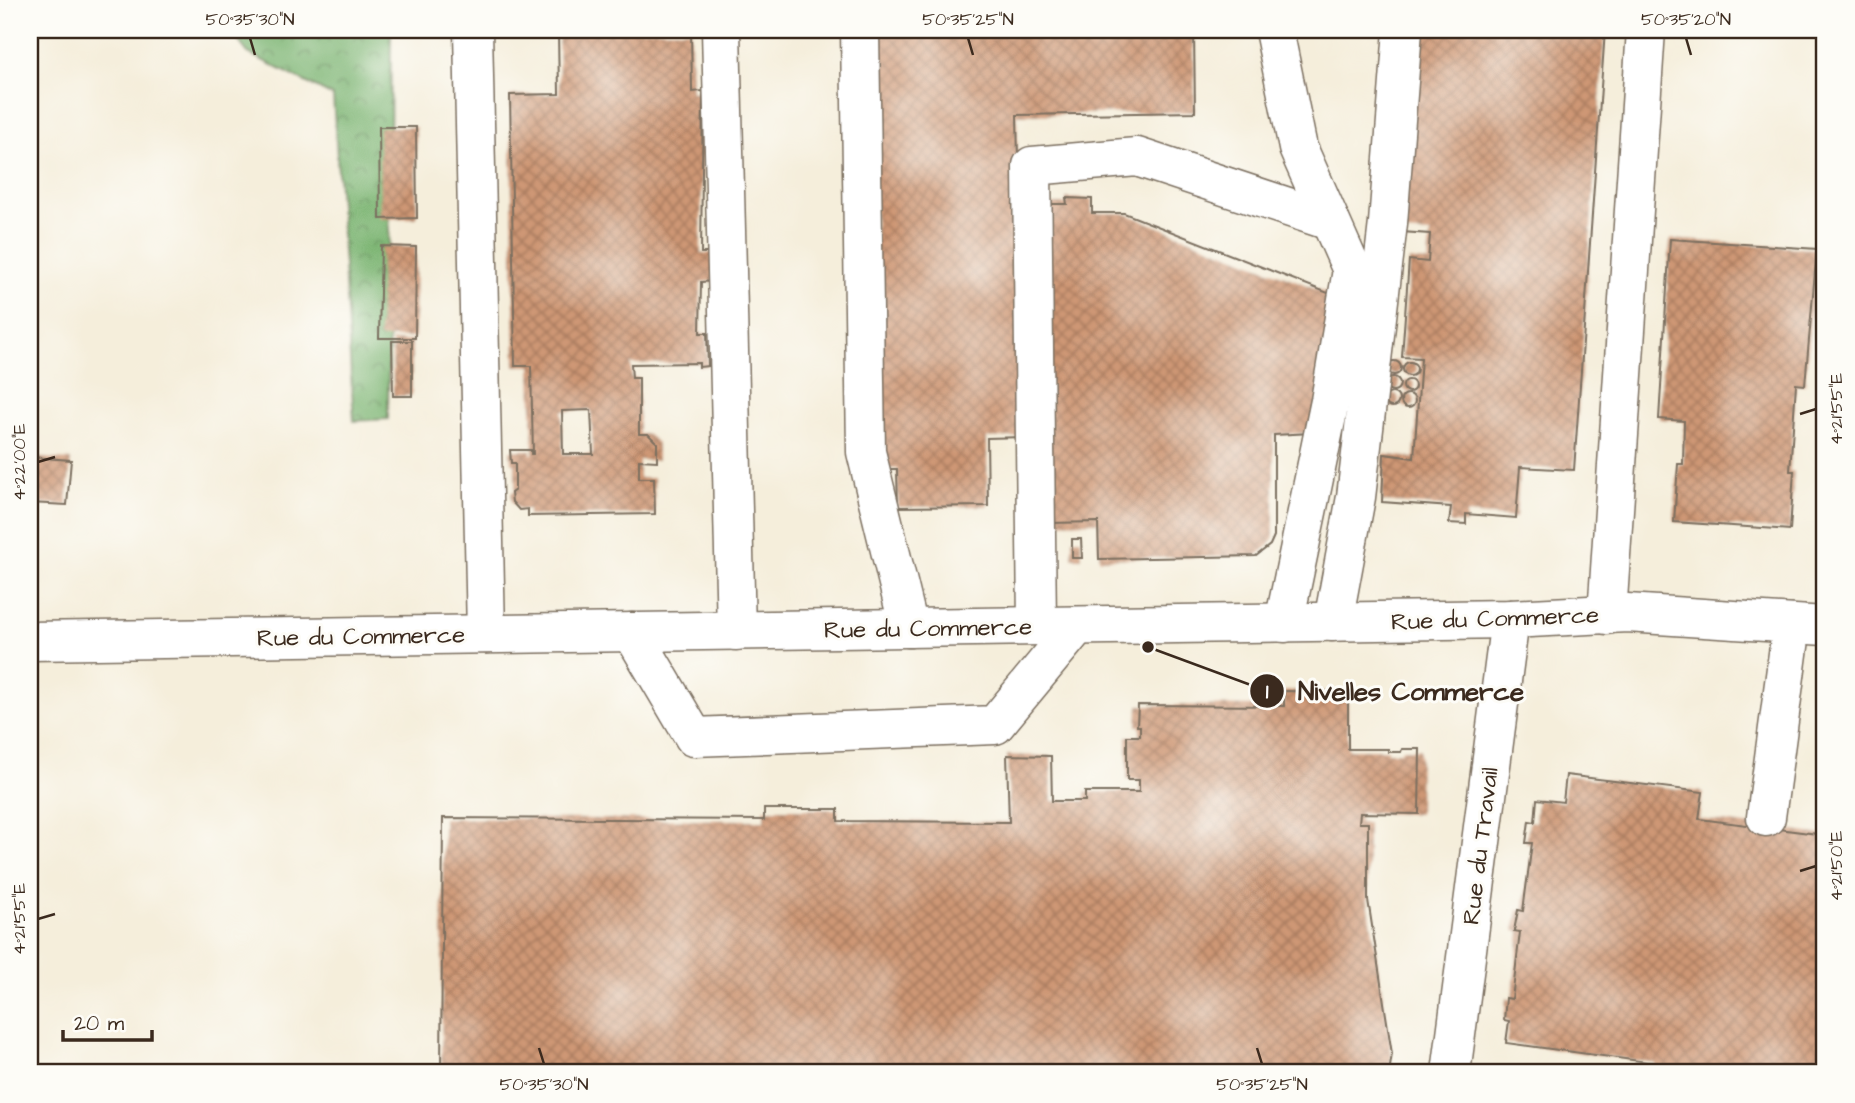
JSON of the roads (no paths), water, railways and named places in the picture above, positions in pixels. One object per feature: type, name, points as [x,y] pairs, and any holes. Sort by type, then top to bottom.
[{"type":"street","points":[[473,30],[486,634]]},
{"type":"street","points":[[722,30],[736,631]]},
{"type":"street","points":[[860,30],[866,452],[909,628]]},
{"type":"street","points":[[1274,30],[1298,148],[1352,270],[1330,401],[1284,623]]},
{"type":"street","points":[[1333,622],[1356,497],[1388,223],[1403,30]]},
{"type":"street","points":[[1607,615],[1646,30]]},
{"type":"street","points":[[1037,626],[1032,166],[1137,157],[1331,221]]},
{"type":"street","name":"Rue du Commerce","points":[[30,641],[1284,623],[1510,619],[1627,613],[1809,625]]},
{"type":"street","name":"Rue du Travail","points":[[1451,1073],[1510,619]]},
{"type":"street","points":[[1766,817],[1809,625]]},
{"type":"street","points":[[632,632],[694,737],[995,725],[1077,626]]},
{"type":"place","name":"Nivelles Commerce","points":[[1148,647]]}]
